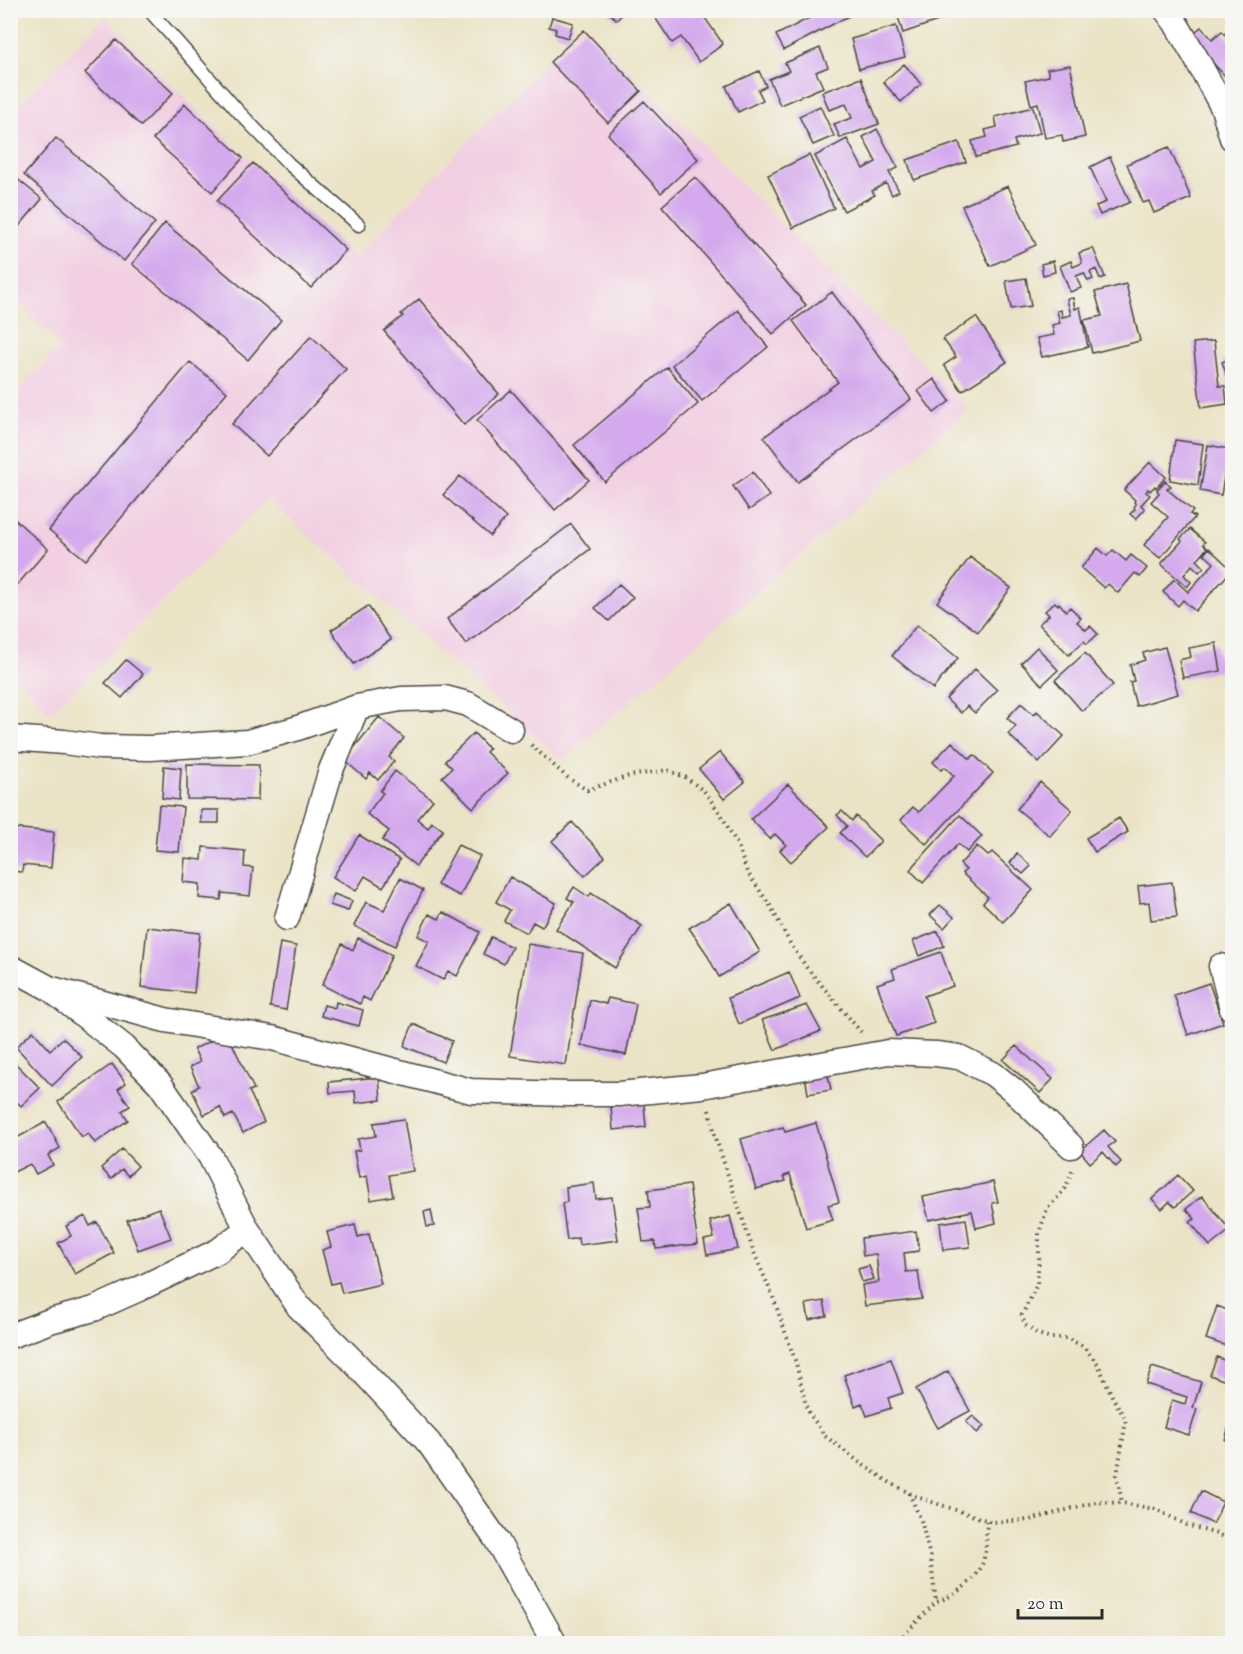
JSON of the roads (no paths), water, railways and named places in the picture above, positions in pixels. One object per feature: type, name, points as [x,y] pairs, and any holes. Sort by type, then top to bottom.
[{"type":"street","points":[[1166,10],[1196,58],[1222,108],[1233,138]]},
{"type":"street","points":[[10,738],[64,741],[100,747],[150,748],[247,742],[295,729],[357,707],[401,699],[445,699],[468,704],[511,730]]},
{"type":"street","points":[[287,918],[331,770],[357,707]]},
{"type":"street","points":[[1221,966],[1233,1009]]},
{"type":"street","points":[[10,967],[49,988],[124,1047],[160,1084],[210,1156],[247,1229],[299,1307],[429,1443],[496,1539],[555,1644]]},
{"type":"street","points":[[49,988],[165,1020],[272,1038],[471,1091],[619,1094],[702,1086],[888,1052],[959,1057],[993,1074],[1071,1146]]},
{"type":"street","points":[[10,1336],[50,1321],[94,1309],[139,1289],[218,1251],[247,1229]]},
{"type":"lane","points":[[149,10],[238,111],[289,164],[359,225]]}]
